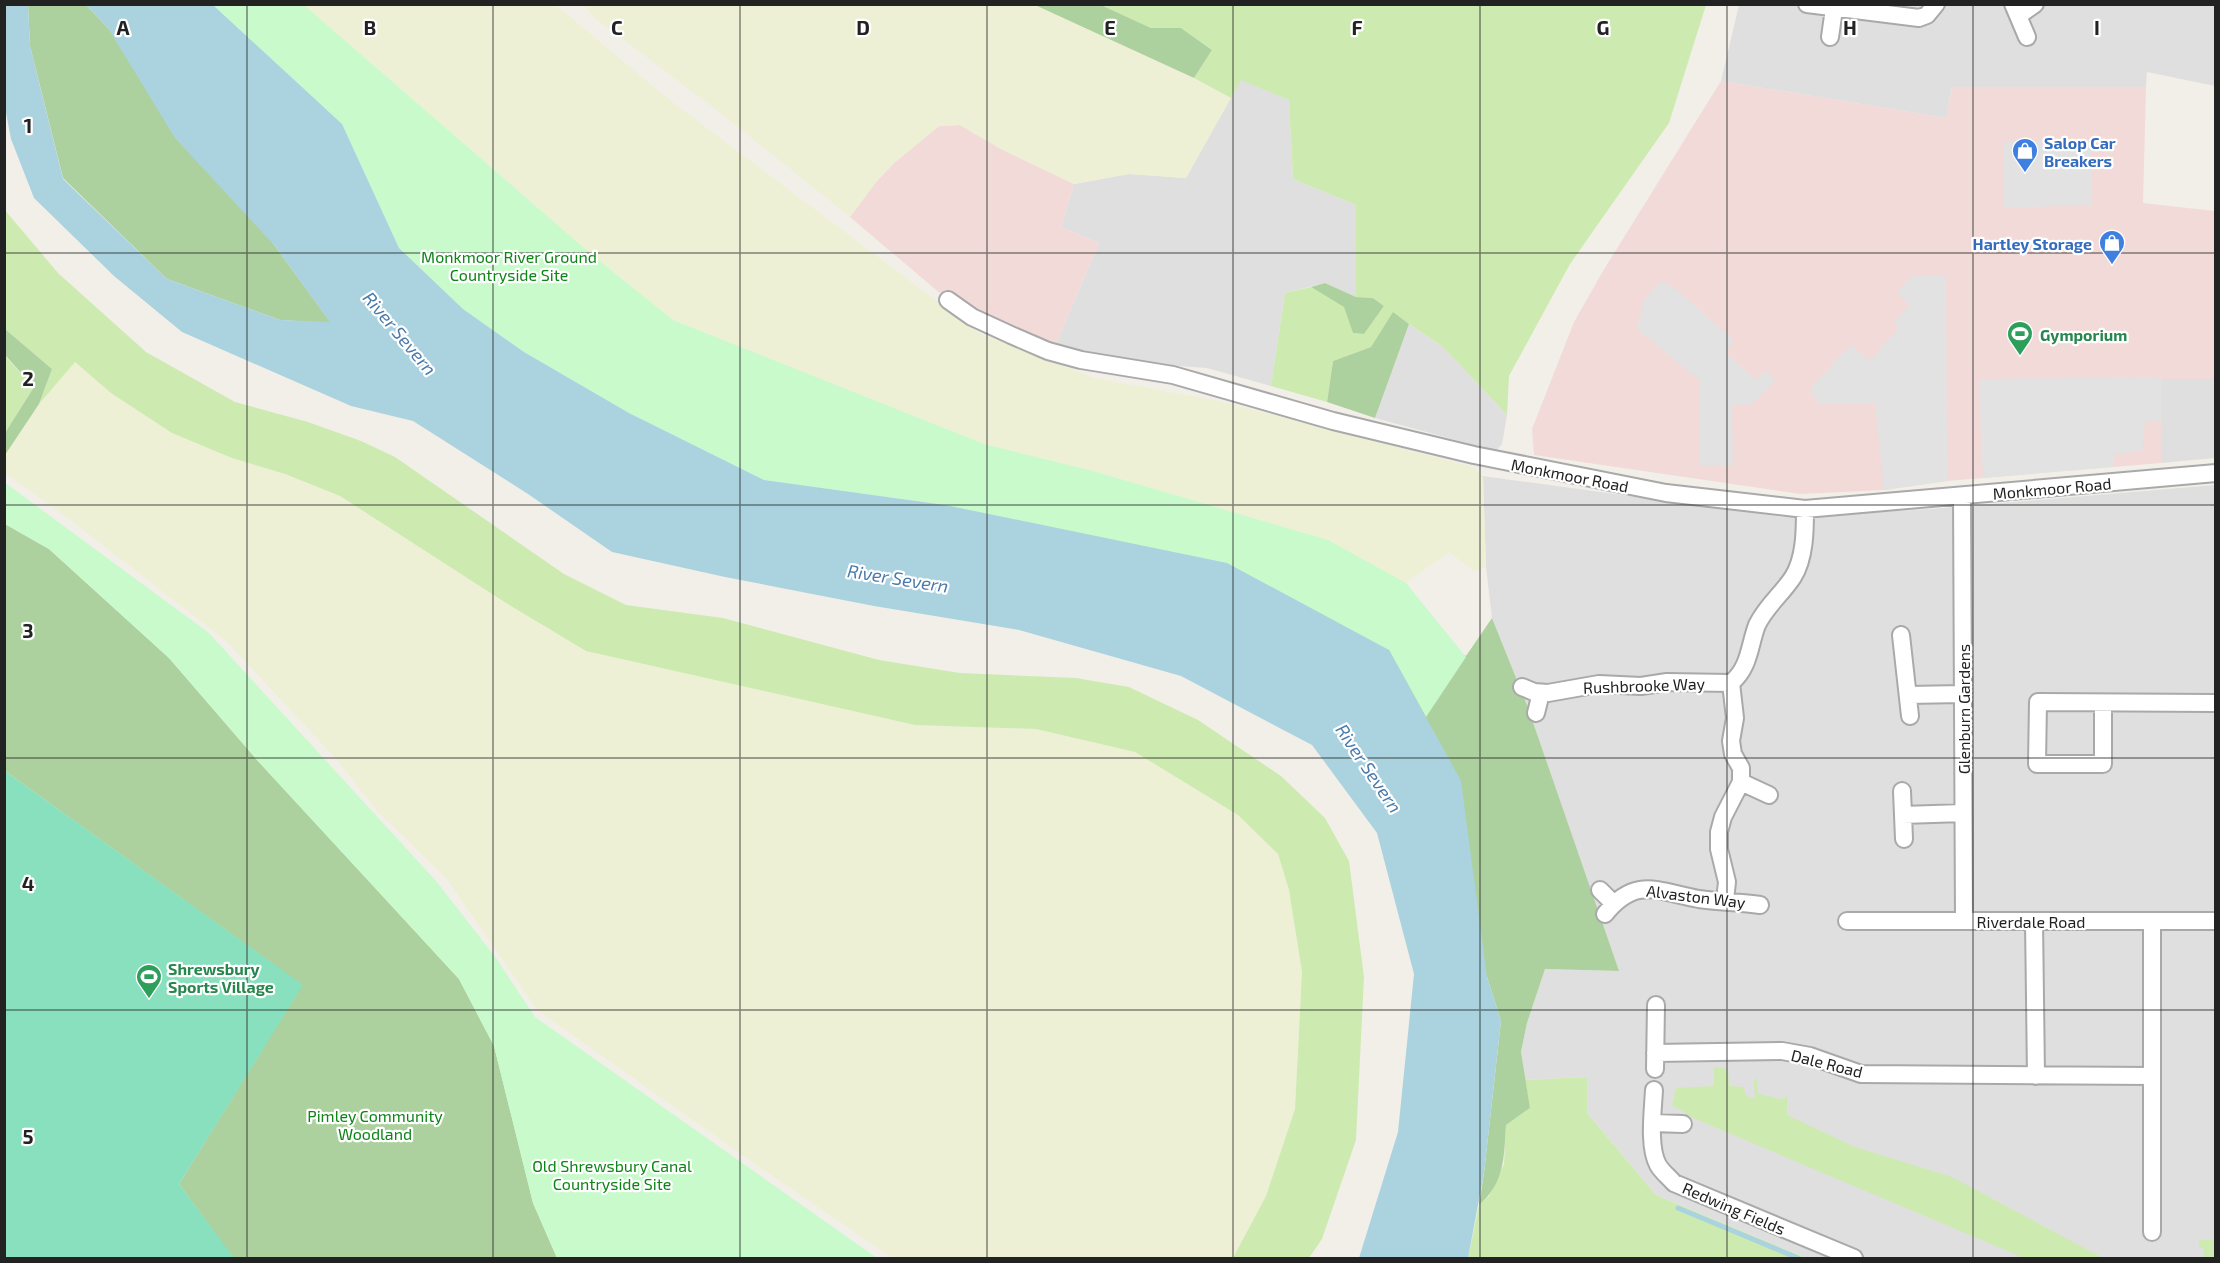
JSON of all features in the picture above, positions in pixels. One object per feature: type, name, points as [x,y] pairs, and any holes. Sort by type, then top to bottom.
[{"type":"street","points":[[1808,4],[1910,18],[1933,16]]},
{"type":"street","points":[[2026,38],[2016,10],[2035,4]]},
{"type":"street","points":[[1830,37],[1834,9]]},
{"type":"street","name":"Monkmoor Road","points":[[948,300],[972,317],[1011,335],[1048,351],[1081,360],[1173,375],[1333,421],[1512,464],[1666,493],[1805,509],[2216,473]]},
{"type":"street","name":"Glenburn Gardens","points":[[1962,496],[1964,921]]},
{"type":"street","points":[[1725,900],[1727,882],[1719,849],[1719,832],[1741,782],[1741,768],[1733,754],[1731,741],[1735,718],[1731,683],[1741,675],[1748,662],[1757,626],[1765,610],[1794,576],[1802,552],[1805,509]]},
{"type":"street","points":[[1901,634],[1910,716]]},
{"type":"street","name":"Rushbrooke Way","points":[[1522,687],[1541,693],[1599,684],[1641,686],[1667,682],[1731,683]]},
{"type":"street","points":[[1536,713],[1541,693]]},
{"type":"street","points":[[1908,694],[1962,694]]},
{"type":"street","points":[[2103,703],[2103,764],[2037,764],[2038,702],[2216,703]]},
{"type":"street","points":[[1741,782],[1769,795]]},
{"type":"street","points":[[1902,791],[1904,839]]},
{"type":"street","points":[[1903,814],[1963,813]]},
{"type":"street","name":"Alvaston Way","points":[[1600,890],[1609,908],[1624,895],[1641,888],[1760,905]]},
{"type":"street","name":"Riverdale Road","points":[[1847,921],[2216,921]]},
{"type":"street","points":[[2034,921],[2036,1076]]},
{"type":"street","points":[[2152,921],[2152,1232]]},
{"type":"street","name":"Dale Road","points":[[1656,1005],[1655,1061],[1782,1051],[1810,1056],[1861,1074],[2152,1076]]},
{"type":"street","name":"Redwing Fields","points":[[1654,1090],[1653,1123],[1656,1159],[1659,1167],[1674,1183],[1854,1258]]},
{"type":"street","points":[[1653,1123],[1683,1124]]},
{"type":"shaded area","points":[[1739,5],[2215,5],[2215,86],[2147,72],[2146,87],[1952,87],[1946,118],[1721,81]]},
{"type":"shaded area","points":[[1241,79],[1289,100],[1293,179],[1356,205],[1356,297],[1325,283],[1285,293],[1271,386],[1207,368],[1151,364],[1055,346],[1099,243],[1061,227],[1074,184],[1129,174],[1186,178]]},
{"type":"shaded area","points":[[1721,81],[1946,118],[1952,87],[2146,87],[2143,203],[2215,211],[2215,379],[2161,379],[2161,463],[1947,481],[1884,490],[1800,494],[1534,455],[1532,429],[1574,322]]},
{"type":"shaded area","points":[[960,125],[1001,149],[1074,184],[1061,227],[1099,243],[1055,346],[948,300],[850,217],[876,182],[894,163],[939,126]]},
{"type":"shaded area","points":[[2004,141],[2091,141],[2091,205],[2003,208]]},
{"type":"shaded area","points":[[1913,275],[1946,276],[1947,481],[1884,490],[1875,404],[1819,404],[1810,389],[1851,344],[1869,361],[1899,328],[1894,322],[1909,305],[1897,293]]},
{"type":"shaded area","points":[[1661,281],[1677,290],[1734,341],[1725,352],[1756,380],[1766,371],[1775,380],[1752,404],[1732,405],[1733,466],[1699,465],[1699,380],[1637,329],[1644,300]]},
{"type":"shaded area","points":[[1409,324],[1443,347],[1507,415],[1502,444],[1496,451],[1375,418]]},
{"type":"shaded area","points":[[2149,377],[2161,379],[2161,422],[2145,422],[2142,451],[2115,454],[2113,467],[1983,478],[1979,379]]},
{"type":"shaded area","points":[[2161,379],[2215,379],[2215,458],[2161,463]]},
{"type":"shaded area","points":[[1483,476],[1783,517],[1932,509],[2215,485],[2215,1258],[1806,1258],[1656,1195],[1587,1113],[1586,1077],[1525,1080],[1521,1052],[1527,1023],[1545,969],[1618,971],[1527,705],[1492,618],[1486,567]]},
{"type":"green space","points":[[28,5],[86,5],[108,28],[331,323],[280,320],[167,279],[63,178],[30,46]]},
{"type":"green space","name":"Monkmoor River Ground Countryside Site","points":[[213,5],[304,5],[591,254],[673,320],[984,444],[1093,471],[1328,540],[1406,583],[1466,657],[1426,717],[1389,650],[945,505],[764,480],[629,413],[524,352],[463,309],[399,248],[342,124]]},
{"type":"green space","points":[[304,5],[556,5],[662,94],[979,333],[1094,378],[1219,401],[1473,467],[1483,476],[1486,567],[1474,571],[1449,552],[1406,583],[1328,540],[1093,471],[984,444],[673,320],[591,254]]},
{"type":"green space","points":[[583,5],[1035,5],[1194,78],[1231,98],[1186,178],[1129,174],[1074,184],[1001,149],[960,125],[939,126],[894,163],[876,182],[850,217],[723,115],[596,19]]},
{"type":"green space","points":[[1035,5],[1101,5],[1151,28],[1181,28],[1212,50],[1194,78]]},
{"type":"green space","points":[[1101,5],[1706,5],[1669,123],[1570,264],[1509,376],[1507,415],[1443,347],[1393,313],[1371,347],[1333,361],[1327,402],[1271,386],[1285,293],[1311,287],[1345,307],[1353,333],[1364,334],[1384,306],[1373,298],[1356,297],[1356,205],[1293,179],[1289,100],[1241,80],[1231,98],[1194,78],[1212,50],[1181,28],[1151,28]]},
{"type":"green space","points":[[4,209],[58,273],[146,352],[235,402],[308,422],[361,441],[395,457],[564,574],[626,605],[723,618],[879,660],[960,673],[1076,678],[1129,687],[1198,720],[1281,776],[1325,818],[1349,861],[1364,977],[1356,1140],[1322,1239],[1309,1258],[1233,1258],[1266,1196],[1295,1109],[1302,972],[1289,890],[1278,854],[1238,815],[1135,752],[1036,729],[915,725],[586,651],[506,603],[340,496],[285,474],[232,458],[172,433],[111,393],[75,362],[39,404],[52,369],[5,329]]},
{"type":"green space","points":[[1325,283],[1356,297],[1373,298],[1384,306],[1364,334],[1353,333],[1344,307],[1311,287]]},
{"type":"green space","points":[[1393,312],[1409,324],[1375,418],[1327,402],[1333,361],[1371,347]]},
{"type":"green space","points":[[5,329],[52,369],[39,404],[5,455],[5,433],[34,387],[5,355]]},
{"type":"green space","points":[[4,355],[34,387],[5,433],[4,433]]},
{"type":"green space","points":[[74,362],[232,458],[285,474],[340,496],[506,603],[586,651],[915,725],[1036,729],[1135,752],[1238,815],[1278,854],[1289,890],[1302,972],[1295,1109],[1266,1196],[1233,1258],[893,1258],[762,1169],[537,1010],[446,878],[377,811],[338,761],[225,640],[69,519],[5,473],[5,455],[39,404]]},
{"type":"green space","name":"Old Shrewsbury Canal Countryside Site","points":[[4,482],[209,633],[436,881],[496,958],[535,1017],[877,1258],[557,1258],[533,1203],[494,1046],[459,979],[257,760],[169,658],[49,549],[5,524]]},
{"type":"green space","name":"Pimley Community Woodland","points":[[5,524],[49,549],[169,658],[257,760],[459,979],[494,1046],[533,1203],[557,1258],[233,1258],[179,1184],[302,985],[5,771]]},
{"type":"green space","points":[[1247,541],[1466,656],[1492,618],[1527,705],[1619,971],[1545,969],[1527,1023],[1521,1052],[1530,1108],[1506,1125],[1502,1168],[1494,1188],[1479,1205],[1501,1021],[1487,977]]},
{"type":"green space","name":"Shrewsbury Sports Village","points":[[5,771],[303,985],[179,1184],[234,1258],[5,1258]]},
{"type":"green space","points":[[1714,1067],[1728,1069],[1729,1086],[1744,1087],[1745,1095],[1755,1099],[1754,1079],[1757,1079],[1758,1094],[1784,1099],[1787,1095],[1787,1115],[1855,1147],[1952,1177],[2103,1258],[2024,1258],[1693,1118],[1672,1105],[1676,1088],[1714,1086]]},
{"type":"green space","points":[[1587,1077],[1587,1113],[1656,1195],[1806,1258],[1468,1258],[1479,1205],[1489,1196],[1504,1164],[1506,1125],[1530,1108],[1525,1080]]},
{"type":"green space","points":[[2199,1240],[2215,1240],[2215,1258],[2203,1258],[2204,1248],[2199,1247]]},
{"type":"water","name":"River Severn","points":[[4,5],[28,5],[30,46],[63,179],[167,279],[280,320],[330,322],[275,246],[175,138],[108,28],[86,5],[213,5],[342,124],[399,248],[463,309],[524,352],[629,413],[764,480],[945,505],[1227,563],[1389,650],[1461,781],[1487,977],[1501,1021],[1484,1173],[1468,1258],[1359,1258],[1398,1132],[1414,974],[1377,833],[1312,745],[1181,676],[1019,630],[874,606],[612,552],[528,494],[413,421],[351,406],[182,332],[114,276],[34,198],[11,139],[5,107]]},
{"type":"waterway","points":[[1678,1208],[1798,1258]]},
{"type":"place","name":"Salop Car Breakers","points":[[2025,174]]},
{"type":"place","name":"Hartley Storage","points":[[2112,266]]},
{"type":"place","name":"Gymporium","points":[[2020,357]]},
{"type":"place","name":"Shrewsbury Sports Village","points":[[149,1000]]}]
